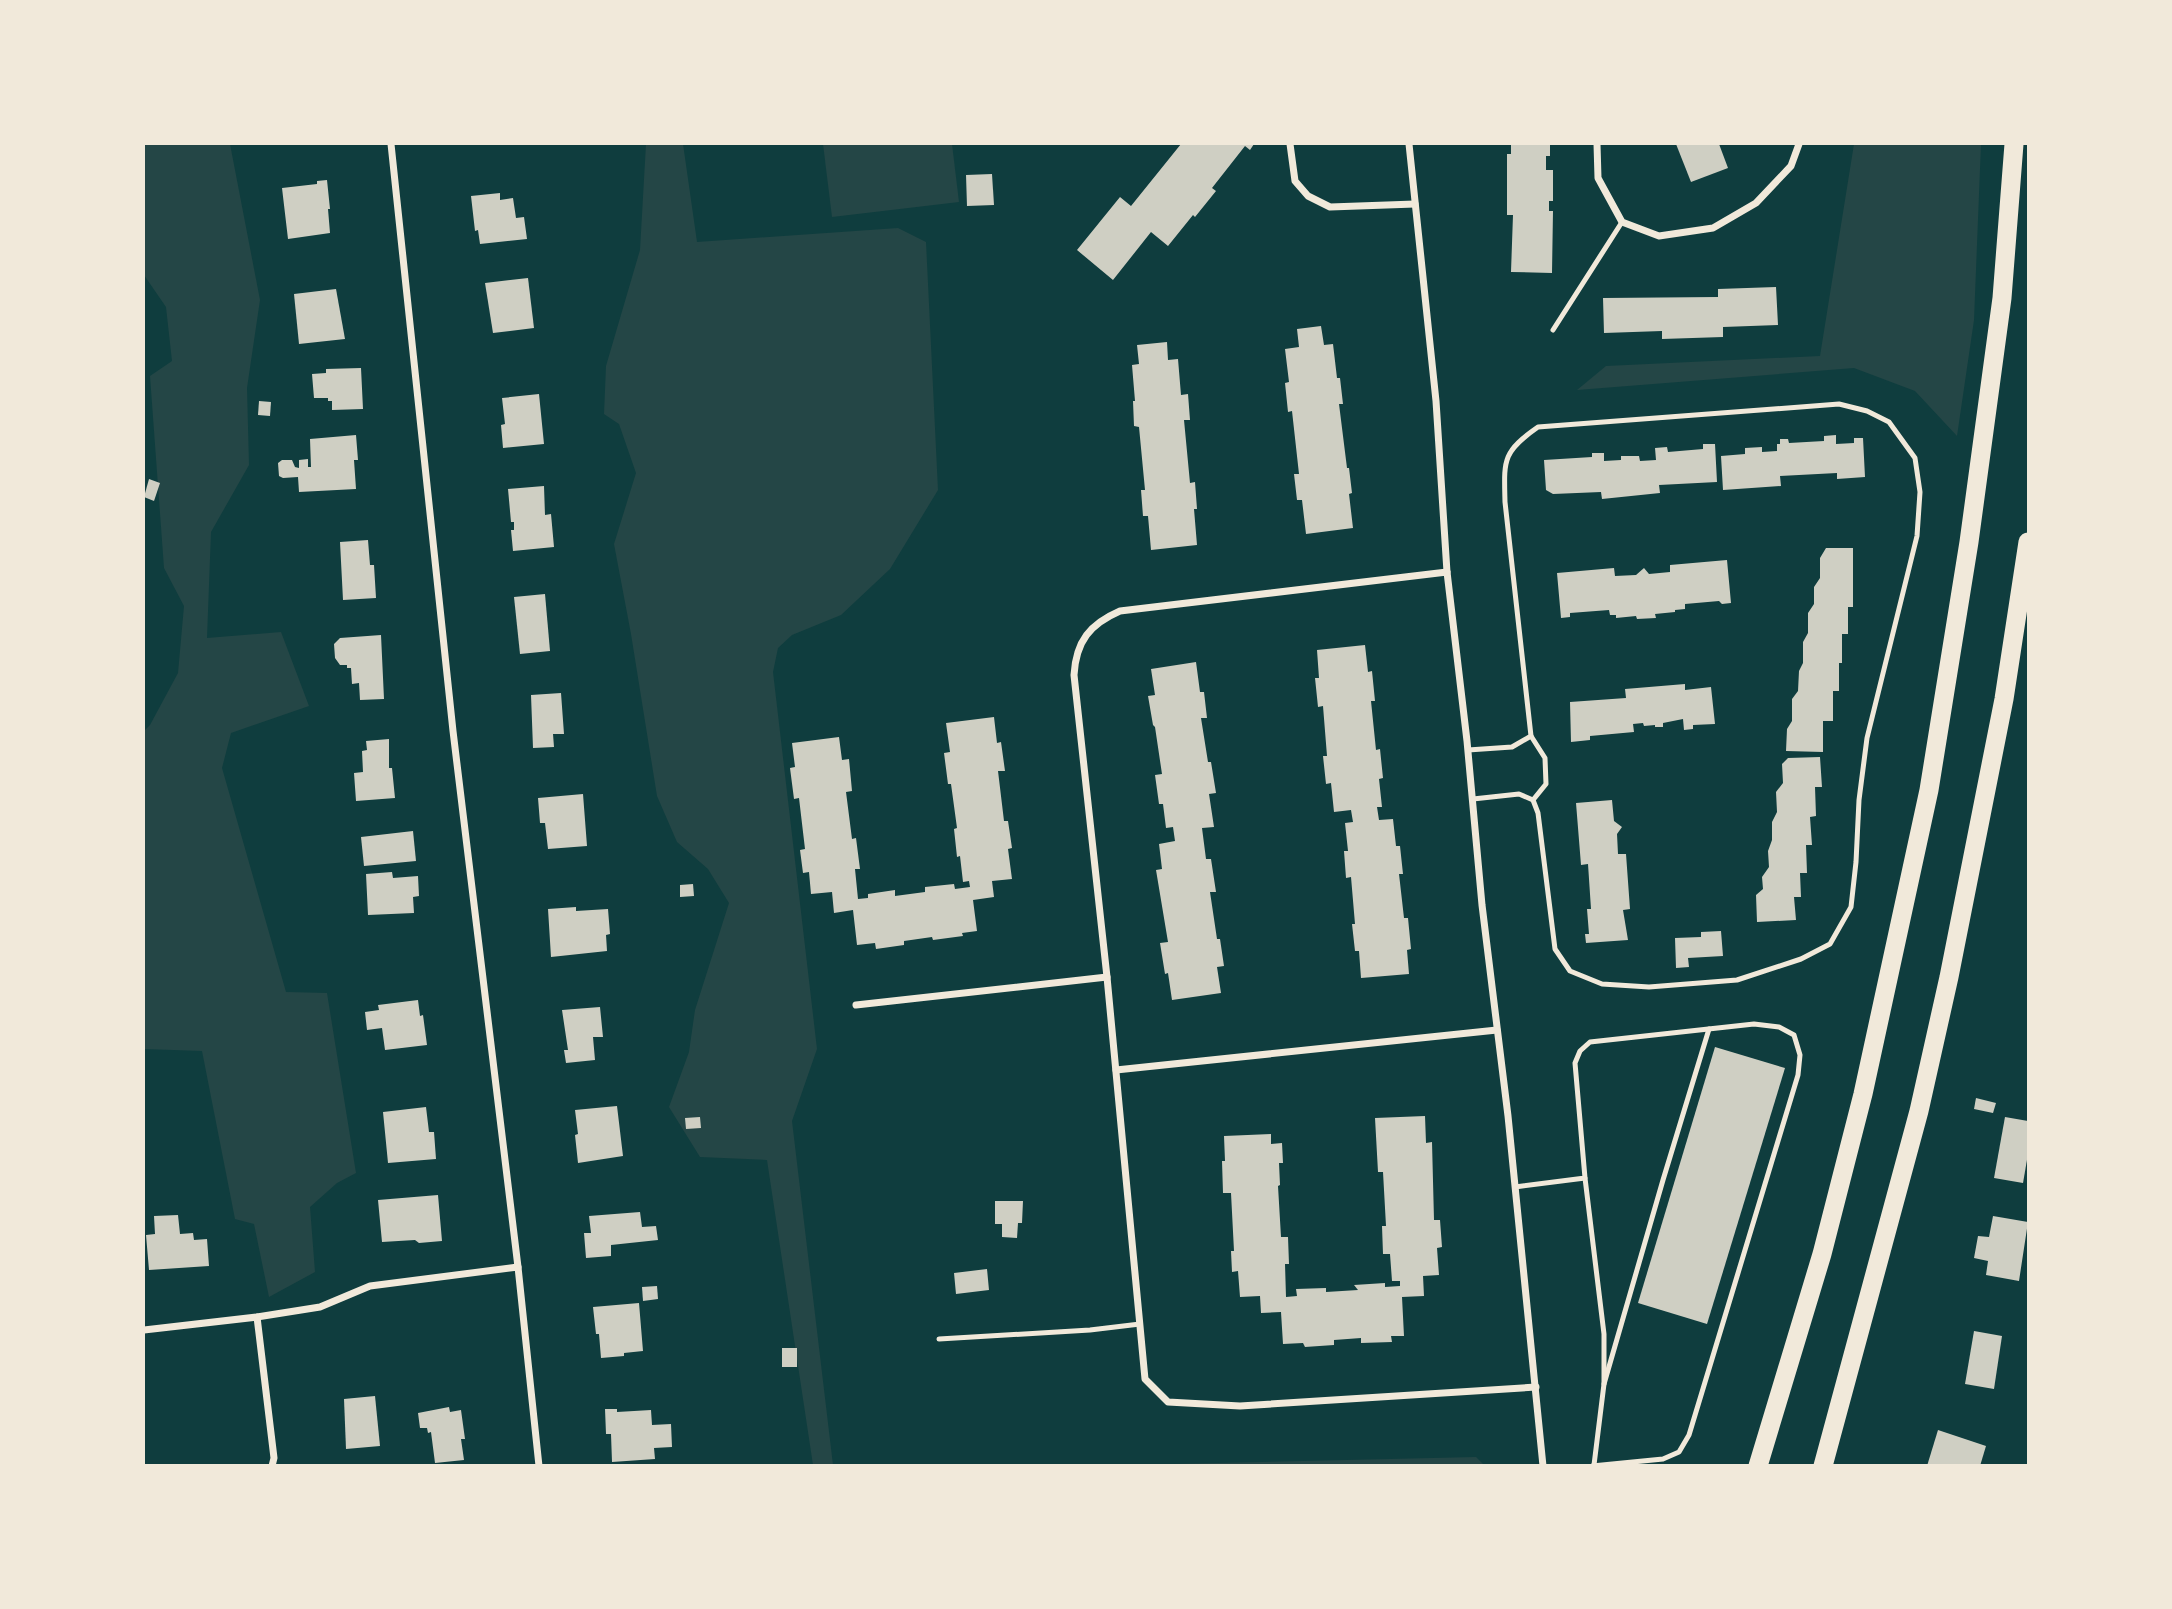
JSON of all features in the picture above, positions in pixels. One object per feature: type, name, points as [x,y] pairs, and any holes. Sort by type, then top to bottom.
[{"type":"highway","points":[[1758,1465],[1822,1254],[1860,1107],[1929,790],[1969,542],[2001,311],[2014,144]]},
{"type":"highway","points":[[1823,1465],[1919,1111],[1937,1031],[2004,699],[2028,542]]},
{"type":"street","points":[[391,144],[453,731],[518,1267],[539,1465]]},
{"type":"street","points":[[1290,144],[1295,181],[1308,196],[1330,207],[1415,204]]},
{"type":"street","points":[[1409,144],[1436,401],[1447,572],[1543,1465]]},
{"type":"street","points":[[1597,144],[1598,178],[1622,222],[1660,236],[1713,228],[1756,202],[1791,166],[1799,144]]},
{"type":"street","points":[[1447,572],[1120,611],[1105,617],[1089,632],[1077,651],[1074,675],[1107,977],[1145,1379],[1168,1402],[1240,1406],[1536,1387]]},
{"type":"street","points":[[856,1005],[1107,977]]},
{"type":"street","points":[[1116,1070],[1497,1030]]},
{"type":"street","points":[[144,1330],[320,1307],[370,1286],[518,1267]]},
{"type":"street","points":[[257,1317],[274,1458],[272,1465]]},
{"type":"lane","points":[[1553,330],[1622,222]]},
{"type":"lane","points":[[1473,799],[1519,794],[1532,800],[1538,813],[1555,949],[1570,971],[1602,984],[1650,987],[1737,980],[1801,959],[1830,944],[1851,907],[1859,800],[1867,738],[1917,536],[1920,492],[1915,458],[1889,422],[1867,411],[1839,404],[1538,427],[1516,442],[1504,466],[1505,502],[1531,736],[1545,758],[1546,784],[1532,800]]},
{"type":"lane","points":[[1468,750],[1512,747],[1531,736]]},
{"type":"lane","points":[[1754,1024],[1779,1027],[1794,1035],[1800,1055],[1798,1075],[1689,1435],[1679,1452],[1663,1458],[1593,1465],[1604,1384],[1604,1334],[1585,1178],[1575,1063],[1580,1051],[1590,1042],[1709,1029],[1754,1024]]},
{"type":"lane","points":[[1604,1384],[1709,1029]]},
{"type":"lane","points":[[1515,1187],[1585,1178]]},
{"type":"lane","points":[[939,1339],[1090,1330],[1140,1324]]},
{"type":"shaded area","points":[[144,144],[230,144],[260,300],[247,388],[249,465],[211,532],[207,638],[281,632],[309,706],[231,733],[222,768],[286,992],[327,993],[356,1173],[337,1183],[310,1207],[315,1272],[269,1297],[254,1224],[235,1219],[202,1051],[144,1049],[144,731],[150,725],[178,673],[184,606],[164,568],[150,376],[172,361],[166,307],[144,275]]},
{"type":"shaded area","points":[[646,144],[683,144],[697,242],[898,228],[926,242],[938,490],[890,569],[841,615],[792,635],[778,648],[773,672],[817,1049],[792,1121],[833,1465],[813,1465],[767,1160],[700,1157],[669,1107],[689,1052],[695,1010],[729,903],[708,869],[677,842],[657,796],[614,544],[636,473],[619,424],[604,414],[606,366],[640,250]]},
{"type":"shaded area","points":[[823,144],[952,144],[959,202],[832,217]]},
{"type":"shaded area","points":[[1854,144],[1981,144],[1974,320],[1957,436],[1915,391],[1854,368],[1577,390],[1606,366],[1820,356]]},
{"type":"shaded area","points":[[1476,1457],[1484,1465],[1130,1465]]},
{"type":"building","points":[[1181,144],[1254,144],[1250,150],[1245,146],[1212,188],[1216,191],[1168,246],[1151,232],[1113,280],[1077,250],[1120,197],[1131,206]]},
{"type":"building","points":[[1511,144],[1550,144],[1550,156],[1546,156],[1546,170],[1553,170],[1553,201],[1549,201],[1549,211],[1553,211],[1552,273],[1511,272],[1513,215],[1507,215],[1507,154],[1511,154]]},
{"type":"building","points":[[1676,144],[1719,144],[1728,168],[1691,182]]},
{"type":"building","points":[[992,174],[994,205],[967,206],[966,175]]},
{"type":"building","points":[[327,180],[330,233],[288,239],[282,188],[317,184],[317,181]]},
{"type":"building","points":[[500,193],[500,200],[513,198],[516,218],[524,217],[527,239],[480,244],[478,230],[475,231],[471,196]]},
{"type":"building","points":[[528,278],[534,328],[493,333],[485,283]]},
{"type":"building","points":[[1776,287],[1778,325],[1723,327],[1723,337],[1662,339],[1662,331],[1604,333],[1603,298],[1718,297],[1718,289]]},
{"type":"building","points":[[336,289],[345,339],[299,344],[294,294]]},
{"type":"building","points":[[1321,326],[1324,345],[1333,344],[1337,378],[1340,378],[1343,404],[1339,404],[1352,493],[1349,494],[1353,528],[1306,534],[1302,500],[1297,500],[1294,474],[1299,474],[1292,411],[1288,412],[1285,383],[1289,382],[1285,349],[1299,347],[1297,329]]},
{"type":"building","points":[[1167,342],[1168,360],[1178,359],[1181,395],[1188,394],[1190,420],[1184,420],[1190,483],[1195,482],[1197,545],[1151,550],[1148,516],[1143,516],[1141,490],[1145,490],[1139,427],[1134,426],[1132,365],[1139,364],[1137,345]]},
{"type":"building","points":[[361,368],[363,409],[332,410],[332,401],[328,401],[328,398],[314,398],[312,374],[326,373],[326,369]]},
{"type":"building","points":[[539,394],[544,444],[503,448],[501,425],[505,424],[502,398]]},
{"type":"building","points":[[259,401],[271,402],[270,416],[258,415]]},
{"type":"building","points":[[356,435],[356,489],[299,492],[298,477],[279,476],[278,463],[282,460],[292,460],[295,467],[299,468],[299,460],[308,459],[308,467],[311,467],[310,439]]},
{"type":"building","points":[[1836,435],[1836,444],[1854,443],[1854,438],[1863,438],[1865,477],[1837,479],[1837,473],[1780,476],[1781,486],[1723,490],[1721,456],[1745,454],[1745,448],[1762,447],[1762,452],[1777,451],[1780,439],[1788,439],[1789,443],[1824,441],[1824,436]]},
{"type":"building","points":[[1703,444],[1715,444],[1717,482],[1659,485],[1660,493],[1602,499],[1601,492],[1553,494],[1546,490],[1544,460],[1592,457],[1592,453],[1604,453],[1604,461],[1621,460],[1621,456],[1639,456],[1640,461],[1656,460],[1655,448],[1667,447],[1668,452],[1703,449]]},
{"type":"building","points":[[149,479],[160,483],[154,501],[144,497]]},
{"type":"building","points":[[544,486],[545,515],[551,514],[554,547],[513,551],[511,530],[514,530],[514,522],[511,522],[508,489]]},
{"type":"building","points":[[368,540],[370,565],[374,565],[376,598],[343,600],[340,542]]},
{"type":"building","points":[[1826,548],[1853,548],[1853,607],[1848,607],[1848,634],[1842,634],[1839,691],[1833,691],[1833,721],[1823,721],[1823,752],[1786,751],[1787,729],[1792,721],[1792,699],[1798,691],[1799,671],[1803,663],[1803,642],[1808,633],[1808,613],[1814,604],[1814,587],[1820,578],[1820,558]]},
{"type":"building","points":[[1727,560],[1731,603],[1722,604],[1719,601],[1685,604],[1685,609],[1655,614],[1656,618],[1616,618],[1616,615],[1610,615],[1609,610],[1570,613],[1570,617],[1561,618],[1557,573],[1614,568],[1615,576],[1636,575],[1644,568],[1649,574],[1670,572],[1670,565]]},
{"type":"building","points":[[545,594],[550,651],[520,654],[514,597]]},
{"type":"building","points":[[381,635],[384,699],[360,700],[359,683],[352,684],[351,668],[340,665],[335,658],[334,644],[340,638]]},
{"type":"building","points":[[1365,645],[1368,672],[1372,671],[1375,701],[1371,701],[1376,750],[1380,749],[1383,778],[1379,779],[1382,807],[1377,807],[1379,820],[1393,819],[1396,846],[1400,846],[1403,874],[1399,874],[1411,949],[1407,950],[1409,974],[1361,978],[1359,951],[1355,951],[1352,924],[1355,924],[1351,877],[1346,878],[1344,851],[1348,851],[1345,823],[1353,822],[1351,810],[1334,812],[1331,783],[1326,784],[1323,706],[1318,707],[1315,678],[1319,678],[1317,650]]},
{"type":"building","points":[[1196,662],[1207,718],[1201,718],[1216,793],[1209,794],[1214,827],[1202,828],[1206,859],[1211,859],[1216,892],[1210,892],[1224,966],[1217,967],[1221,993],[1172,1000],[1160,943],[1168,942],[1156,870],[1162,869],[1159,844],[1175,841],[1173,827],[1166,828],[1163,804],[1159,804],[1155,775],[1162,774],[1148,696],[1155,695],[1151,669]]},
{"type":"building","points":[[1685,684],[1685,690],[1711,687],[1715,724],[1693,725],[1693,729],[1684,730],[1683,719],[1663,723],[1663,727],[1633,724],[1634,732],[1590,736],[1590,740],[1571,742],[1570,702],[1626,698],[1625,689]]},
{"type":"building","points":[[561,693],[564,734],[553,734],[554,747],[533,748],[531,695]]},
{"type":"building","points":[[994,717],[997,743],[1001,742],[1005,771],[998,771],[1004,821],[1008,821],[1012,848],[1008,849],[1012,879],[992,881],[994,897],[973,900],[977,931],[962,933],[963,936],[904,941],[904,945],[876,949],[875,943],[857,945],[853,910],[834,913],[832,892],[811,894],[809,872],[803,873],[800,850],[805,849],[799,798],[794,799],[790,768],[795,767],[792,743],[839,737],[842,760],[849,759],[852,791],[846,792],[852,839],[856,838],[860,869],[855,869],[858,899],[868,898],[868,894],[895,890],[895,896],[925,892],[925,887],[954,884],[955,889],[970,887],[969,881],[963,882],[960,856],[957,857],[954,829],[957,828],[944,753],[950,752],[946,723]]},
{"type":"building","points":[[389,739],[389,768],[392,768],[395,798],[356,801],[354,773],[363,772],[362,751],[367,750],[366,741]]},
{"type":"building","points":[[1820,757],[1822,787],[1815,787],[1816,816],[1810,817],[1812,845],[1806,845],[1807,873],[1800,873],[1801,897],[1794,897],[1796,920],[1757,922],[1756,895],[1763,889],[1762,877],[1769,867],[1772,822],[1777,812],[1776,792],[1783,783],[1782,764],[1788,758]]},
{"type":"building","points":[[583,794],[587,846],[548,849],[545,823],[540,823],[538,798]]},
{"type":"building","points":[[1612,800],[1614,821],[1622,827],[1617,834],[1618,854],[1626,854],[1630,909],[1623,910],[1628,940],[1586,943],[1585,934],[1589,934],[1587,909],[1591,909],[1588,864],[1581,865],[1576,803]]},
{"type":"building","points":[[413,831],[416,861],[364,866],[361,837]]},
{"type":"building","points":[[392,872],[393,878],[418,876],[419,896],[413,897],[414,913],[368,915],[366,874]]},
{"type":"building","points":[[693,884],[694,896],[680,897],[680,885]]},
{"type":"building","points":[[576,907],[576,911],[608,909],[610,934],[606,935],[607,951],[551,957],[548,909]]},
{"type":"building","points":[[1721,931],[1723,956],[1688,958],[1689,967],[1676,968],[1675,938],[1701,937],[1701,932]]},
{"type":"building","points":[[418,1000],[427,1045],[385,1050],[382,1028],[367,1030],[365,1012],[379,1010],[378,1005]]},
{"type":"building","points":[[600,1007],[603,1037],[593,1037],[595,1060],[566,1063],[564,1050],[568,1050],[562,1010]]},
{"type":"building","points":[[1715,1047],[1785,1068],[1707,1324],[1638,1303]]},
{"type":"building","points":[[1976,1098],[1996,1103],[1993,1113],[1974,1109]]},
{"type":"building","points":[[617,1106],[623,1156],[578,1163],[575,1110]]},
{"type":"building","points":[[426,1107],[429,1132],[434,1132],[436,1159],[388,1163],[383,1112]]},
{"type":"building","points":[[1425,1116],[1426,1143],[1432,1142],[1434,1220],[1440,1220],[1442,1247],[1437,1248],[1439,1275],[1423,1276],[1424,1296],[1402,1297],[1404,1336],[1391,1336],[1392,1342],[1361,1343],[1361,1338],[1334,1340],[1334,1345],[1305,1347],[1303,1343],[1283,1344],[1281,1312],[1261,1313],[1260,1296],[1240,1297],[1238,1271],[1232,1272],[1231,1251],[1234,1251],[1231,1193],[1223,1193],[1224,1136],[1271,1134],[1271,1144],[1282,1143],[1283,1163],[1279,1163],[1278,1186],[1281,1237],[1288,1237],[1286,1297],[1297,1296],[1296,1289],[1326,1288],[1326,1292],[1358,1290],[1354,1285],[1385,1283],[1385,1287],[1400,1286],[1400,1281],[1392,1281],[1390,1254],[1383,1254],[1382,1226],[1386,1226],[1383,1172],[1378,1172],[1375,1118]]},
{"type":"building","points":[[700,1117],[701,1128],[686,1129],[685,1118]]},
{"type":"building","points":[[2005,1117],[2028,1121],[2028,1154],[2023,1183],[1994,1178]]},
{"type":"building","points":[[438,1195],[442,1241],[382,1242],[378,1200]]},
{"type":"building","points":[[995,1201],[1023,1201],[1022,1223],[1018,1223],[1017,1238],[1002,1237],[1002,1224],[995,1224]]},
{"type":"building","points":[[640,1212],[642,1227],[656,1226],[658,1240],[611,1245],[611,1256],[586,1258],[584,1233],[591,1233],[589,1216]]},
{"type":"building","points":[[178,1215],[180,1234],[193,1233],[194,1240],[207,1239],[209,1266],[149,1270],[146,1235],[155,1234],[154,1216]]},
{"type":"building","points":[[1993,1216],[2028,1222],[2019,1281],[1986,1275],[1988,1261],[1974,1258],[1978,1236],[1989,1237]]},
{"type":"building","points":[[987,1269],[989,1290],[956,1294],[954,1273]]},
{"type":"building","points":[[657,1286],[658,1299],[643,1301],[642,1287]]},
{"type":"building","points":[[639,1303],[643,1351],[601,1358],[593,1307]]},
{"type":"building","points":[[1974,1331],[2002,1336],[1994,1389],[1965,1384]]},
{"type":"building","points":[[782,1348],[797,1348],[797,1367],[782,1367]]},
{"type":"building","points":[[375,1396],[380,1446],[346,1449],[344,1399]]},
{"type":"building","points":[[449,1407],[450,1412],[461,1410],[465,1439],[461,1439],[464,1460],[435,1463],[431,1432],[428,1433],[427,1428],[420,1428],[418,1413]]},
{"type":"building","points":[[605,1409],[617,1409],[617,1412],[651,1410],[652,1425],[671,1424],[672,1447],[654,1448],[655,1459],[612,1462],[611,1434],[606,1434]]},
{"type":"building","points":[[1938,1430],[1986,1446],[1980,1466],[1927,1466]]}]
